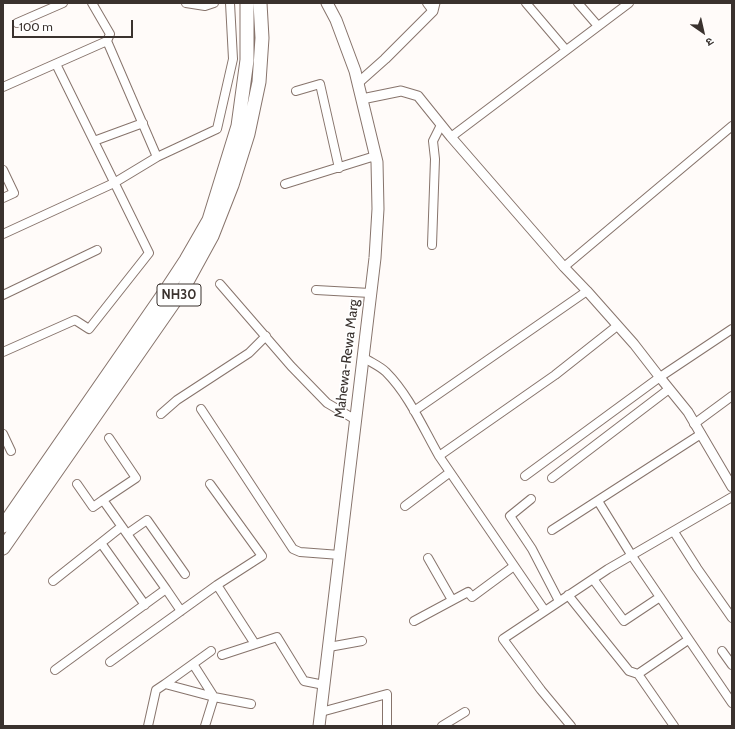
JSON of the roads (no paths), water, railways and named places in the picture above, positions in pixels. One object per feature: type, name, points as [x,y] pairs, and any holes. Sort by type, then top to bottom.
[{"type":"highway","name":"NH30","points":[[3,526],[163,295],[186,260],[209,220],[238,126],[247,60],[247,3]]},
{"type":"highway","name":"NH30","points":[[3,548],[183,290],[212,236],[232,185],[248,134],[258,82],[262,38],[260,3]]},
{"type":"main road","name":"Mahewa-Rewa Marg","points":[[319,726],[356,420],[378,209],[377,162],[362,99],[355,71],[336,20],[327,3]]},
{"type":"street","points":[[17,23],[63,3]]},
{"type":"street","points":[[3,87],[107,41],[110,34],[92,3]]},
{"type":"street","points":[[186,3],[205,6],[214,3]]},
{"type":"street","points":[[3,234],[114,183],[157,157],[218,129],[232,59],[230,3]]},
{"type":"street","points":[[358,83],[385,59],[434,7],[427,3]]},
{"type":"street","points":[[526,3],[566,50]]},
{"type":"street","points":[[578,3],[598,26]]},
{"type":"street","points":[[451,137],[629,3]]},
{"type":"street","points":[[107,41],[157,157]]},
{"type":"street","points":[[3,352],[75,320],[89,328],[148,254],[56,64]]},
{"type":"street","points":[[296,91],[320,84],[339,168]]},
{"type":"street","points":[[362,99],[401,91],[418,96],[451,137],[564,267],[618,326],[660,377],[688,412],[732,487]]},
{"type":"street","points":[[94,141],[143,123]]},
{"type":"street","points":[[432,246],[435,159],[433,141],[441,125]]},
{"type":"street","points":[[564,267],[732,126]]},
{"type":"street","points":[[286,184],[375,156]]},
{"type":"street","points":[[3,170],[14,193],[3,198]]},
{"type":"street","points":[[3,294],[97,250]]},
{"type":"street","points":[[220,284],[291,366],[327,403],[356,420]]},
{"type":"street","points":[[316,290],[370,293]]},
{"type":"street","points":[[414,411],[587,291]]},
{"type":"street","points":[[439,456],[555,375],[618,326]]},
{"type":"street","points":[[525,476],[660,377],[732,329]]},
{"type":"street","points":[[161,414],[177,400],[249,353],[266,336]]},
{"type":"street","points":[[363,357],[385,371],[399,387],[449,472],[545,611]]},
{"type":"street","points":[[552,478],[669,389]]},
{"type":"street","points":[[694,424],[732,396]]},
{"type":"street","points":[[201,409],[293,549],[300,552],[340,555]]},
{"type":"street","points":[[3,434],[12,451]]},
{"type":"street","points":[[552,530],[701,434]]},
{"type":"street","points":[[77,484],[93,507],[136,478],[109,438]]},
{"type":"street","points":[[405,506],[449,472]]},
{"type":"street","points":[[110,662],[217,585],[262,556],[210,484]]},
{"type":"street","points":[[571,726],[541,690],[503,639],[593,579],[732,497]]},
{"type":"street","points":[[531,499],[510,516],[532,548],[559,601]]},
{"type":"street","points":[[103,500],[181,611]]},
{"type":"street","points":[[598,501],[632,556],[732,703]]},
{"type":"street","points":[[127,534],[147,520],[186,574]]},
{"type":"street","points":[[53,581],[122,526]]},
{"type":"street","points":[[674,532],[732,618]]},
{"type":"street","points":[[101,543],[145,605]]},
{"type":"street","points":[[428,558],[452,600]]},
{"type":"street","points":[[414,621],[468,592],[472,597],[514,566]]},
{"type":"street","points":[[593,579],[624,621],[660,597]]},
{"type":"street","points":[[217,585],[255,644]]},
{"type":"street","points":[[55,670],[166,589]]},
{"type":"street","points":[[568,595],[629,672],[638,674],[674,726]]},
{"type":"street","points":[[222,655],[276,637],[304,681],[324,685]]},
{"type":"street","points":[[638,674],[688,640]]},
{"type":"street","points":[[329,647],[362,641]]},
{"type":"street","points":[[148,726],[156,690],[212,651]]},
{"type":"street","points":[[722,651],[732,665]]},
{"type":"street","points":[[193,664],[214,697],[205,726]]},
{"type":"street","points":[[165,684],[214,697],[251,704]]},
{"type":"street","points":[[321,712],[387,694],[387,726]]},
{"type":"street","points":[[442,726],[465,712]]}]
